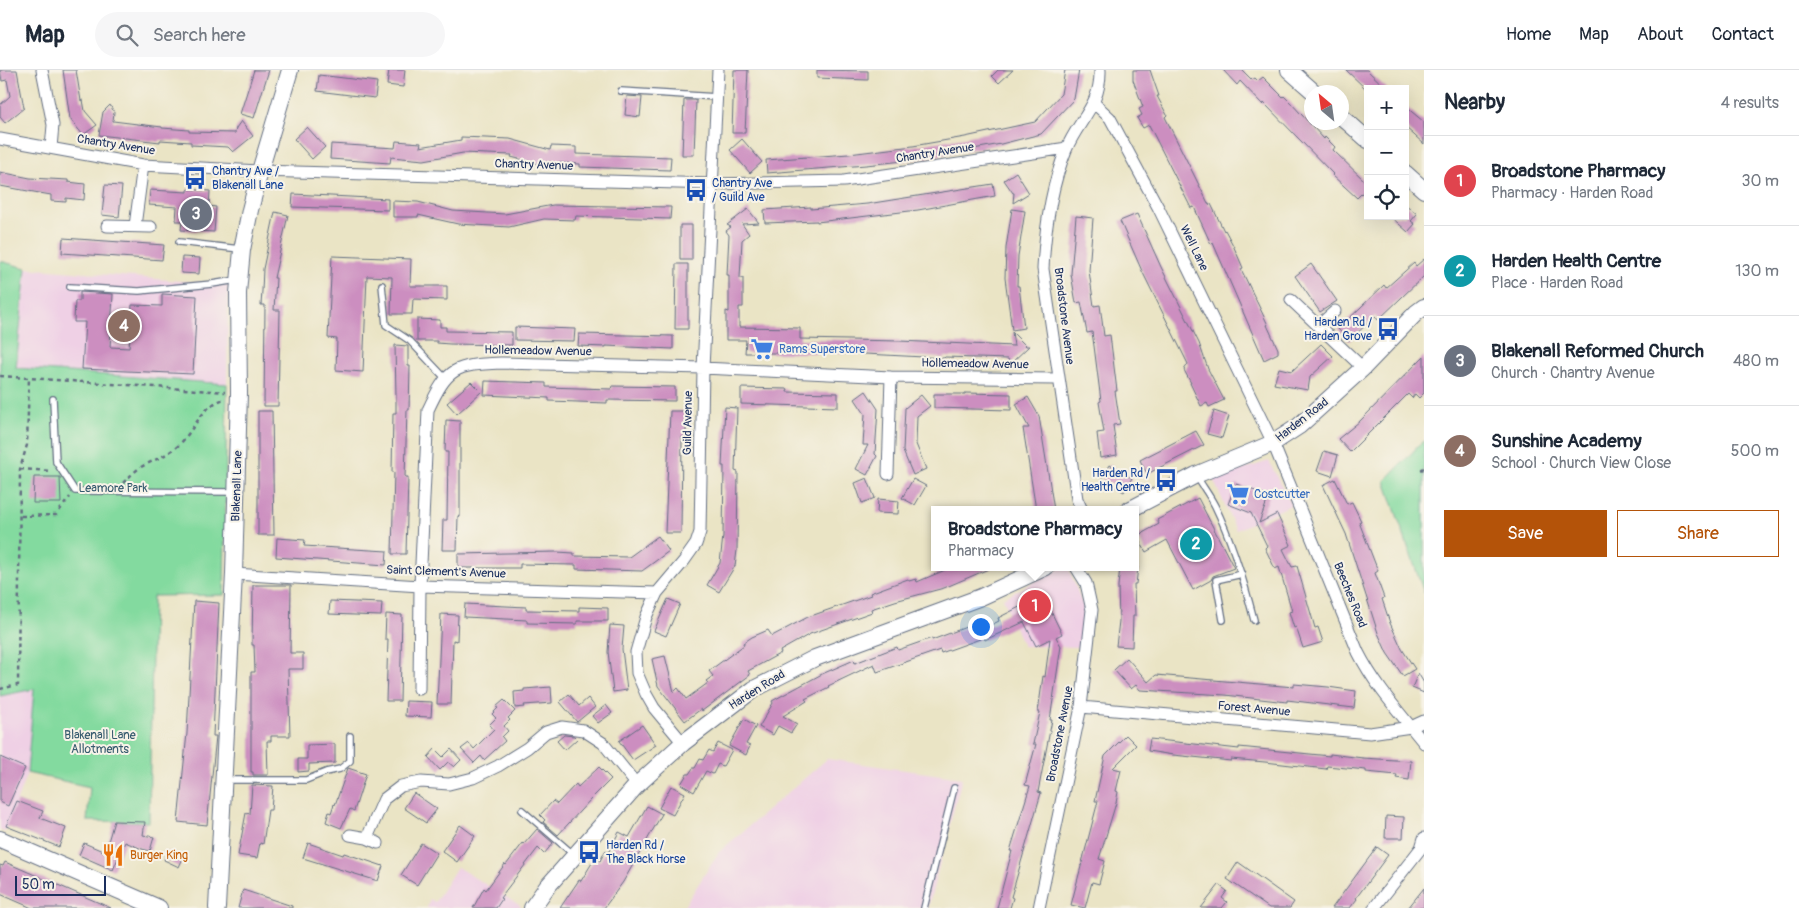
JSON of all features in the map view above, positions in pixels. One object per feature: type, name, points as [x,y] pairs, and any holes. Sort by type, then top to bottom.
[{"type":"street","points":[[42,70],[53,125],[51,148]]},
{"type":"street","name":"Blakenall Lane","points":[[217,908],[234,574],[242,250],[260,171],[290,70]]},
{"type":"street","name":"Guild Avenue","points":[[683,744],[654,708],[646,694],[637,673],[636,652],[646,617],[657,593],[696,544],[700,532],[703,368],[718,70]]},
{"type":"street","points":[[1094,103],[1100,70]]},
{"type":"street","points":[[1293,72],[1307,85]]},
{"type":"street","name":"Broadstone Avenue","points":[[1080,506],[1077,499],[1058,378],[1043,269],[1045,238],[1058,174],[1067,148],[1094,103]]},
{"type":"street","name":"Well Lane","points":[[1094,103],[1110,118],[1160,209],[1273,443]]},
{"type":"street","points":[[1349,123],[1364,136]]},
{"type":"street","name":"Chantry Avenue","points":[[0,139],[143,165],[260,171],[713,184],[844,181],[1067,148]]},
{"type":"street","points":[[135,226],[143,165]]},
{"type":"street","points":[[1407,175],[1424,190]]},
{"type":"street","points":[[107,226],[151,227]]},
{"type":"street","points":[[1291,300],[1363,368]]},
{"type":"street","name":"Harden Road","points":[[1136,506],[1196,475],[1273,443],[1311,416],[1363,368],[1424,307]]},
{"type":"street","points":[[1318,326],[1335,311]]},
{"type":"street","name":"Hollemeadow Avenue","points":[[419,689],[420,586],[428,410],[439,386],[456,369],[471,364],[501,363],[703,368],[891,377],[1058,378]]},
{"type":"street","points":[[888,474],[891,377]]},
{"type":"street","name":"Beeches Road","points":[[1273,443],[1362,661],[1383,694],[1424,743]]},
{"type":"street","name":"Harden Road","points":[[532,908],[575,855],[637,785],[717,716],[754,689],[815,658],[981,597],[1037,571]]},
{"type":"street","name":"Broadstone Avenue","points":[[1039,908],[1080,706],[1092,610],[1086,583],[1078,571]]},
{"type":"street","name":"Saint Clement's Avenue","points":[[234,574],[420,586],[657,593]]},
{"type":"street","name":"Forest Avenue","points":[[1080,706],[1370,733],[1411,727],[1424,721]]},
{"type":"street","points":[[367,838],[384,799],[401,786],[421,782],[449,784],[474,778],[527,748],[546,732],[562,727],[583,730],[603,743],[637,785]]},
{"type":"street","points":[[350,835],[367,838],[378,843]]},
{"type":"street","points":[[1374,908],[1420,848],[1424,838]]},
{"type":"street","points":[[0,839],[154,907]]},
{"type":"lane","points":[[621,91],[717,97]]},
{"type":"lane","points":[[179,242],[242,250]]},
{"type":"lane","points":[[70,287],[139,291],[240,280]]},
{"type":"lane","points":[[382,285],[386,325],[410,341],[446,379]]},
{"type":"lane","points":[[54,399],[56,462],[75,491],[236,492]]},
{"type":"lane","points":[[1196,475],[1214,504],[1232,544],[1254,620]]},
{"type":"lane","points":[[1223,620],[1216,580],[1242,574]]},
{"type":"lane","points":[[224,780],[301,780],[340,769],[350,761],[350,736]]},
{"type":"lane","points":[[924,908],[954,788]]},
{"type":"lane","points":[[522,810],[575,855]]},
{"type":"path","points":[[0,376],[239,396]]},
{"type":"path","points":[[0,689],[18,685],[20,470],[27,445],[29,377]]},
{"type":"path","points":[[115,491],[140,468],[179,445],[206,409],[223,398],[239,396]]},
{"type":"path","points":[[1424,468],[1422,470],[1424,474]]},
{"type":"path","points":[[20,470],[62,472]]},
{"type":"path","points":[[21,516],[56,515],[75,491]]},
{"type":"shaded area","points":[[26,268],[228,285],[227,384],[16,368]]},
{"type":"shaded area","points":[[1269,461],[1291,505],[1236,530],[1213,479]]},
{"type":"shaded area","points":[[1055,571],[1070,571],[1084,608],[1080,647],[1023,646],[1003,598]]},
{"type":"shaded area","points":[[34,689],[27,773],[5,832],[0,829],[0,696]]},
{"type":"shaded area","points":[[827,759],[962,778],[928,908],[683,908],[719,852]]},
{"type":"shaded area","points":[[457,867],[521,906],[519,908],[427,908],[430,899],[435,902]]},
{"type":"green space","name":"Leamore Park","points":[[0,261],[26,268],[16,368],[227,384],[224,595],[153,596],[149,822],[87,821],[90,787],[27,773],[34,689],[0,696]]},
{"type":"green space","points":[[1424,440],[1424,593],[1385,481]]},
{"type":"building","points":[[0,70],[17,70],[24,108],[5,123],[0,117],[0,105],[10,96],[7,80],[2,81]]},
{"type":"building","points":[[63,70],[76,70],[81,101],[83,100],[85,111],[97,125],[83,135],[70,119]]},
{"type":"building","points":[[254,70],[269,70],[254,118],[240,114]]},
{"type":"building","points":[[389,70],[405,70],[403,87],[387,85]]},
{"type":"building","points":[[734,70],[748,70],[745,133],[732,133]]},
{"type":"building","points":[[817,70],[868,71],[868,80],[817,78]]},
{"type":"building","points":[[998,70],[1013,70],[999,83],[992,76]]},
{"type":"building","points":[[1065,70],[1079,70],[1074,99],[1041,134],[1001,144],[913,160],[767,173],[766,160],[849,154],[913,146],[1035,122],[1061,94]]},
{"type":"building","points":[[1133,70],[1150,70],[1159,96],[1157,96],[1167,115],[1165,117],[1209,205],[1211,204],[1233,245],[1243,268],[1241,269],[1278,349],[1278,353],[1264,360],[1213,243],[1211,244],[1194,207],[1191,208],[1149,125],[1143,128],[1137,118],[1142,115],[1139,109],[1143,107],[1133,80]]},
{"type":"building","points":[[1223,70],[1242,70],[1252,80],[1255,78],[1258,81],[1263,77],[1304,117],[1304,130],[1316,130],[1335,147],[1333,150],[1364,180],[1364,191],[1357,198],[1332,175],[1264,103],[1263,105],[1240,81],[1237,85]]},
{"type":"building","points":[[1346,70],[1367,70],[1383,85],[1364,85],[1364,87]]},
{"type":"building","points":[[319,75],[377,82],[375,98],[317,91]]},
{"type":"building","points":[[627,96],[642,97],[640,117],[625,115]]},
{"type":"building","points":[[684,100],[696,100],[694,155],[682,155]]},
{"type":"building","points":[[110,105],[114,112],[113,121],[189,130],[189,132],[235,133],[241,121],[253,136],[233,152],[228,147],[191,145],[191,142],[160,140],[160,142],[99,135],[103,112]]},
{"type":"building","points":[[1409,109],[1424,122],[1424,144],[1409,131]]},
{"type":"building","points":[[307,127],[325,147],[312,159],[294,139]]},
{"type":"building","points":[[461,137],[510,139],[550,150],[551,146],[576,147],[576,154],[671,157],[670,170],[580,167],[580,164],[544,162],[543,165],[511,157],[512,155],[463,153],[424,160],[391,157],[390,163],[330,159],[331,144],[395,148],[396,141],[421,143],[420,147],[461,140]]},
{"type":"building","points":[[742,139],[762,162],[750,173],[730,150]]},
{"type":"building","points":[[0,172],[30,178],[68,180],[68,182],[85,184],[84,200],[66,198],[66,202],[51,201],[51,195],[0,186]]},
{"type":"building","points":[[1016,172],[1029,193],[1013,203],[1014,193],[1004,180]]},
{"type":"building","points":[[993,184],[995,196],[918,210],[817,222],[765,223],[764,210],[811,207],[811,209],[867,204]]},
{"type":"building","points":[[105,185],[122,186],[119,217],[102,215]]},
{"type":"building","points":[[188,189],[210,191],[209,206],[216,207],[214,232],[181,230],[182,221],[176,221],[177,207],[149,205],[150,190],[188,192]]},
{"type":"building","points":[[293,194],[388,199],[388,210],[292,207]]},
{"type":"building","points":[[393,201],[418,202],[453,211],[505,214],[553,205],[671,207],[670,219],[576,216],[575,220],[544,219],[509,227],[458,224],[418,215],[418,217],[393,217]]},
{"type":"building","points":[[1409,207],[1417,214],[1411,221],[1415,224],[1408,232],[1394,220],[1409,220]]},
{"type":"building","points":[[748,209],[759,223],[742,224],[749,234],[742,240],[740,278],[743,278],[743,307],[739,307],[739,327],[800,328],[800,339],[1014,346],[1012,332],[1026,346],[1029,346],[1011,363],[1008,359],[845,353],[745,353],[746,340],[726,340],[726,311],[729,312],[729,275],[727,275],[729,235],[726,231],[731,227],[727,225]]},
{"type":"building","points":[[1012,209],[1025,211],[1018,256],[1017,286],[1019,286],[1024,328],[1012,330],[1005,278],[1006,248]]},
{"type":"building","points":[[275,212],[288,215],[274,278],[276,278],[274,310],[280,310],[278,406],[264,406],[265,305],[261,305],[263,269]]},
{"type":"building","points":[[1137,214],[1199,343],[1208,369],[1224,400],[1209,407],[1207,403],[1201,406],[1184,370],[1188,364],[1142,271],[1120,221]]},
{"type":"building","points":[[1076,216],[1093,218],[1089,271],[1094,306],[1100,305],[1104,336],[1110,335],[1117,391],[1115,391],[1120,424],[1113,425],[1117,455],[1100,458],[1097,433],[1104,432],[1092,332],[1087,333],[1081,302],[1076,303],[1071,274]]},
{"type":"building","points":[[680,225],[692,225],[692,260],[680,260]]},
{"type":"building","points":[[63,238],[164,245],[162,260],[62,253]]},
{"type":"building","points":[[332,256],[411,259],[410,286],[447,286],[447,300],[413,299],[412,314],[391,314],[392,277],[367,276],[363,372],[336,370],[337,339],[328,338]]},
{"type":"building","points":[[182,257],[200,258],[199,274],[181,273]]},
{"type":"building","points":[[1424,259],[1424,276],[1378,320],[1375,316],[1349,341],[1338,329],[1384,285],[1386,288],[1414,263],[1416,266]]},
{"type":"building","points":[[676,264],[688,264],[688,329],[675,329]]},
{"type":"building","points":[[1311,264],[1337,301],[1320,312],[1295,276]]},
{"type":"building","points":[[80,292],[113,294],[110,347],[129,348],[132,305],[162,306],[162,294],[197,296],[193,374],[82,369],[85,322],[74,322],[75,301],[80,301]]},
{"type":"building","points":[[417,319],[440,320],[440,327],[446,327],[446,331],[512,332],[512,345],[450,344],[437,343],[437,341],[417,341]]},
{"type":"building","points":[[515,327],[575,329],[574,341],[515,340]]},
{"type":"building","points":[[579,334],[673,336],[673,349],[578,346]]},
{"type":"building","points":[[1321,344],[1333,356],[1310,377],[1308,390],[1274,384],[1279,368],[1292,371]]},
{"type":"building","points":[[395,345],[408,346],[408,366],[410,366],[405,477],[408,477],[406,554],[392,554],[393,413],[396,413]]},
{"type":"building","points":[[1424,356],[1424,393],[1419,398],[1415,394],[1412,398],[1408,394],[1350,452],[1338,439],[1360,421]]},
{"type":"building","points":[[485,381],[546,383],[546,387],[611,389],[612,386],[675,387],[675,401],[607,400],[607,403],[549,401],[549,398],[484,395]]},
{"type":"building","points":[[471,382],[481,392],[457,414],[447,403]]},
{"type":"building","points":[[741,388],[788,389],[787,392],[838,393],[838,407],[741,404]]},
{"type":"building","points":[[866,391],[878,409],[875,454],[877,456],[867,475],[856,469],[868,445],[863,445],[865,414],[855,399]]},
{"type":"building","points":[[934,394],[1011,394],[1011,410],[934,408]]},
{"type":"building","points":[[921,395],[930,406],[917,416],[916,444],[926,469],[913,475],[903,451],[905,408]]},
{"type":"building","points":[[1028,397],[1039,416],[1053,506],[1035,506],[1023,428],[1029,428],[1016,404]]},
{"type":"building","points":[[725,407],[737,408],[735,471],[738,472],[737,550],[735,566],[719,592],[707,585],[720,563],[723,536],[724,466],[722,466]]},
{"type":"building","points":[[258,411],[272,411],[274,535],[258,535]]},
{"type":"building","points":[[670,411],[686,411],[686,437],[682,437],[681,533],[665,533]]},
{"type":"building","points":[[1214,411],[1229,416],[1222,438],[1207,434]]},
{"type":"building","points":[[446,420],[460,421],[460,517],[458,516],[457,550],[442,550],[443,520],[447,520],[448,452],[445,452]]},
{"type":"building","points":[[1196,431],[1204,445],[1147,474],[1140,460]]},
{"type":"building","points":[[1324,451],[1338,455],[1332,476],[1317,471]]},
{"type":"building","points":[[1110,465],[1132,478],[1124,492],[1102,479]]},
{"type":"building","points":[[34,477],[60,477],[61,503],[33,503]]},
{"type":"building","points":[[867,478],[875,498],[862,503],[855,483]]},
{"type":"building","points":[[913,479],[926,486],[915,505],[902,498]]},
{"type":"building","points":[[1335,479],[1347,504],[1352,502],[1361,521],[1359,522],[1378,571],[1375,573],[1390,623],[1402,649],[1415,669],[1403,676],[1387,653],[1378,633],[1346,534],[1323,485]]},
{"type":"building","points":[[1236,484],[1269,496],[1259,523],[1277,514],[1291,545],[1283,549],[1292,567],[1297,566],[1315,628],[1318,627],[1323,642],[1303,648],[1289,612],[1292,611],[1279,567],[1275,569],[1265,548],[1267,546],[1251,513],[1228,504]]},
{"type":"building","points":[[1198,498],[1234,568],[1213,576],[1211,580],[1193,590],[1167,540],[1146,552],[1139,540],[1139,535],[1159,524],[1157,520]]},
{"type":"building","points":[[878,499],[899,501],[898,514],[877,513]]},
{"type":"building","points":[[658,536],[669,551],[642,571],[576,569],[576,565],[520,564],[520,568],[458,568],[458,554],[557,552],[574,553],[574,556],[629,557]]},
{"type":"building","points":[[277,538],[305,540],[304,546],[387,551],[386,565],[276,557]]},
{"type":"building","points":[[943,571],[984,571],[944,588],[871,609],[872,612],[810,634],[748,671],[750,675],[702,711],[701,709],[685,721],[658,686],[652,659],[665,656],[674,692],[678,688],[686,699],[708,683],[706,681],[713,676],[709,671],[752,637],[768,630],[772,636],[808,617],[871,595],[870,593],[908,579],[909,581],[916,579],[917,582]]},
{"type":"building","points":[[1120,571],[1138,571],[1136,584],[1134,584],[1135,616],[1133,616],[1132,647],[1116,646],[1119,621]]},
{"type":"building","points":[[253,585],[291,585],[290,653],[303,653],[303,669],[288,669],[290,736],[271,736],[271,741],[267,741],[268,775],[253,775],[253,772],[251,772],[251,672],[255,672],[254,645],[252,645]]},
{"type":"building","points":[[1043,595],[1062,634],[1056,637],[1061,646],[1050,720],[1052,720],[1038,792],[1041,793],[1011,897],[1013,898],[1010,908],[997,908],[1012,851],[1010,851],[1030,786],[1025,785],[1036,744],[1033,744],[1040,712],[1038,712],[1050,639],[1036,646],[1024,622],[985,640],[981,630],[999,621],[998,618]]},
{"type":"building","points":[[668,599],[680,604],[666,636],[654,631]]},
{"type":"building","points":[[194,601],[219,603],[213,736],[216,736],[207,825],[178,822],[187,733]]},
{"type":"building","points":[[330,601],[382,603],[381,616],[329,614]]},
{"type":"building","points":[[465,604],[526,607],[526,610],[579,611],[579,607],[608,608],[608,621],[577,621],[577,624],[527,623],[527,620],[464,617]]},
{"type":"building","points":[[386,614],[402,615],[400,701],[386,701],[388,639],[385,639]]},
{"type":"building","points":[[441,614],[458,615],[457,641],[453,640],[451,704],[437,704]]},
{"type":"building","points":[[974,624],[980,639],[941,653],[940,650],[877,672],[874,664],[805,699],[807,701],[783,716],[797,724],[791,733],[778,726],[773,735],[759,727],[773,703],[772,701],[822,674],[854,660],[855,663],[897,647],[898,650],[932,638],[932,640]]},
{"type":"building","points":[[610,625],[624,626],[622,649],[627,690],[613,692],[608,652]]},
{"type":"building","points":[[1127,658],[1148,682],[1156,675],[1294,687],[1294,684],[1328,687],[1356,691],[1354,708],[1287,700],[1287,702],[1225,695],[1140,690],[1136,685],[1131,689],[1114,670]]},
{"type":"building","points":[[1418,673],[1424,683],[1424,693],[1412,688]]},
{"type":"building","points":[[551,687],[552,703],[524,705],[525,707],[515,708],[514,692],[524,691],[524,689]]},
{"type":"building","points":[[569,694],[579,706],[588,698],[595,707],[577,722],[560,702]]},
{"type":"building","points":[[504,700],[515,711],[508,718],[510,720],[504,726],[508,731],[502,737],[505,741],[484,760],[481,756],[474,763],[461,749],[469,743],[474,749],[494,729],[489,725],[496,718],[492,714],[498,708],[496,707]]},
{"type":"building","points":[[406,701],[432,702],[431,717],[405,716]]},
{"type":"building","points":[[606,705],[612,713],[598,723],[592,716]]},
{"type":"building","points":[[744,719],[756,726],[746,744],[750,746],[746,755],[729,746]]},
{"type":"building","points":[[642,725],[656,745],[633,760],[619,741]]},
{"type":"building","points":[[564,735],[574,736],[577,739],[565,750],[557,741]]},
{"type":"building","points":[[1126,735],[1136,745],[1113,768],[1121,770],[1116,791],[1118,792],[1116,803],[1099,859],[1105,861],[1099,884],[1092,882],[1085,908],[1071,905],[1098,801],[1095,801],[1105,756]]},
{"type":"building","points":[[1150,739],[1239,749],[1239,747],[1330,756],[1330,754],[1411,761],[1409,780],[1396,778],[1397,775],[1366,772],[1366,770],[1327,766],[1326,769],[1173,755],[1148,751]]},
{"type":"building","points":[[718,743],[732,750],[723,766],[718,764],[713,774],[706,771],[694,792],[681,784],[700,759],[703,760],[709,750],[713,752]]},
{"type":"building","points":[[335,744],[335,763],[309,764],[309,771],[298,772],[298,759],[307,759],[307,745]]},
{"type":"building","points":[[435,749],[443,757],[451,749],[461,760],[454,767],[448,762],[440,770],[428,757]]},
{"type":"building","points":[[0,757],[25,768],[8,806],[0,802]]},
{"type":"building","points":[[599,767],[611,779],[558,835],[543,822],[545,820],[540,815],[553,801],[557,804],[576,784],[578,787]]},
{"type":"building","points":[[348,768],[366,774],[354,811],[350,809],[341,828],[326,822],[329,812],[331,813],[335,805]]},
{"type":"building","points":[[252,785],[273,786],[271,810],[268,810],[263,844],[260,843],[257,858],[238,855],[246,813],[250,814]]},
{"type":"building","points":[[671,786],[685,793],[673,815],[659,808]]},
{"type":"building","points":[[414,793],[437,809],[426,823],[404,808]]},
{"type":"building","points":[[17,801],[43,811],[40,818],[66,828],[59,847],[6,826]]},
{"type":"building","points":[[647,806],[662,814],[623,882],[604,908],[560,908],[579,880],[581,881],[595,858],[600,861],[605,851],[608,853],[619,832],[629,837]]},
{"type":"building","points":[[1386,816],[1404,817],[1403,838],[1385,838]]},
{"type":"building","points":[[114,821],[145,822],[143,835],[154,837],[150,851],[125,842],[113,870],[79,855],[84,843],[105,852]]},
{"type":"building","points":[[460,825],[475,836],[457,862],[442,851]]},
{"type":"building","points":[[537,829],[553,843],[544,854],[538,848],[500,898],[502,899],[496,908],[473,908],[484,888],[486,890],[505,864]]},
{"type":"building","points":[[308,843],[383,866],[378,881],[303,858]]},
{"type":"building","points":[[421,843],[437,853],[417,885],[401,875]]},
{"type":"building","points":[[1377,847],[1388,855],[1357,899],[1350,908],[1332,908]]},
{"type":"building","points":[[168,851],[184,856],[179,867],[164,860]]},
{"type":"building","points":[[5,862],[111,908],[32,908],[0,894],[0,865],[3,866]]},
{"type":"building","points":[[1238,862],[1294,902],[1290,908],[1269,908],[1227,879]]},
{"type":"building","points":[[1219,885],[1227,891],[1222,898],[1227,902],[1222,908],[1201,908]]},
{"type":"building","points":[[1424,888],[1424,908],[1408,908]]},
{"type":"building","points":[[243,890],[292,906],[292,908],[238,908]]},
{"type":"place","name":"Chantry Ave / Blakenall Lane","points":[[195,178]]},
{"type":"place","name":"Chantry Ave / Guild Ave","points":[[696,190]]},
{"type":"place","name":"Blakenall Reformed Church","points":[[196,214]]},
{"type":"place","name":"Sunshine Academy","points":[[124,326]]},
{"type":"place","name":"Harden Rd / Harden Grove","points":[[1388,329]]},
{"type":"place","name":"Rams Superstore","points":[[762,349]]},
{"type":"place","name":"Harden Rd / Health Centre","points":[[1166,480]]},
{"type":"place","name":"Costcutter","points":[[1238,494]]},
{"type":"place","name":"Harden Health Centre","points":[[1196,544]]},
{"type":"place","name":"Broadstone Pharmacy","points":[[1035,606]]},
{"type":"place","name":"Harden Rd / The Black Horse","points":[[589,852]]},
{"type":"place","name":"Burger King","points":[[113,855]]},
{"type":"park label","name":"Blakenall Lane Allotments","points":[[100,742]]}]
